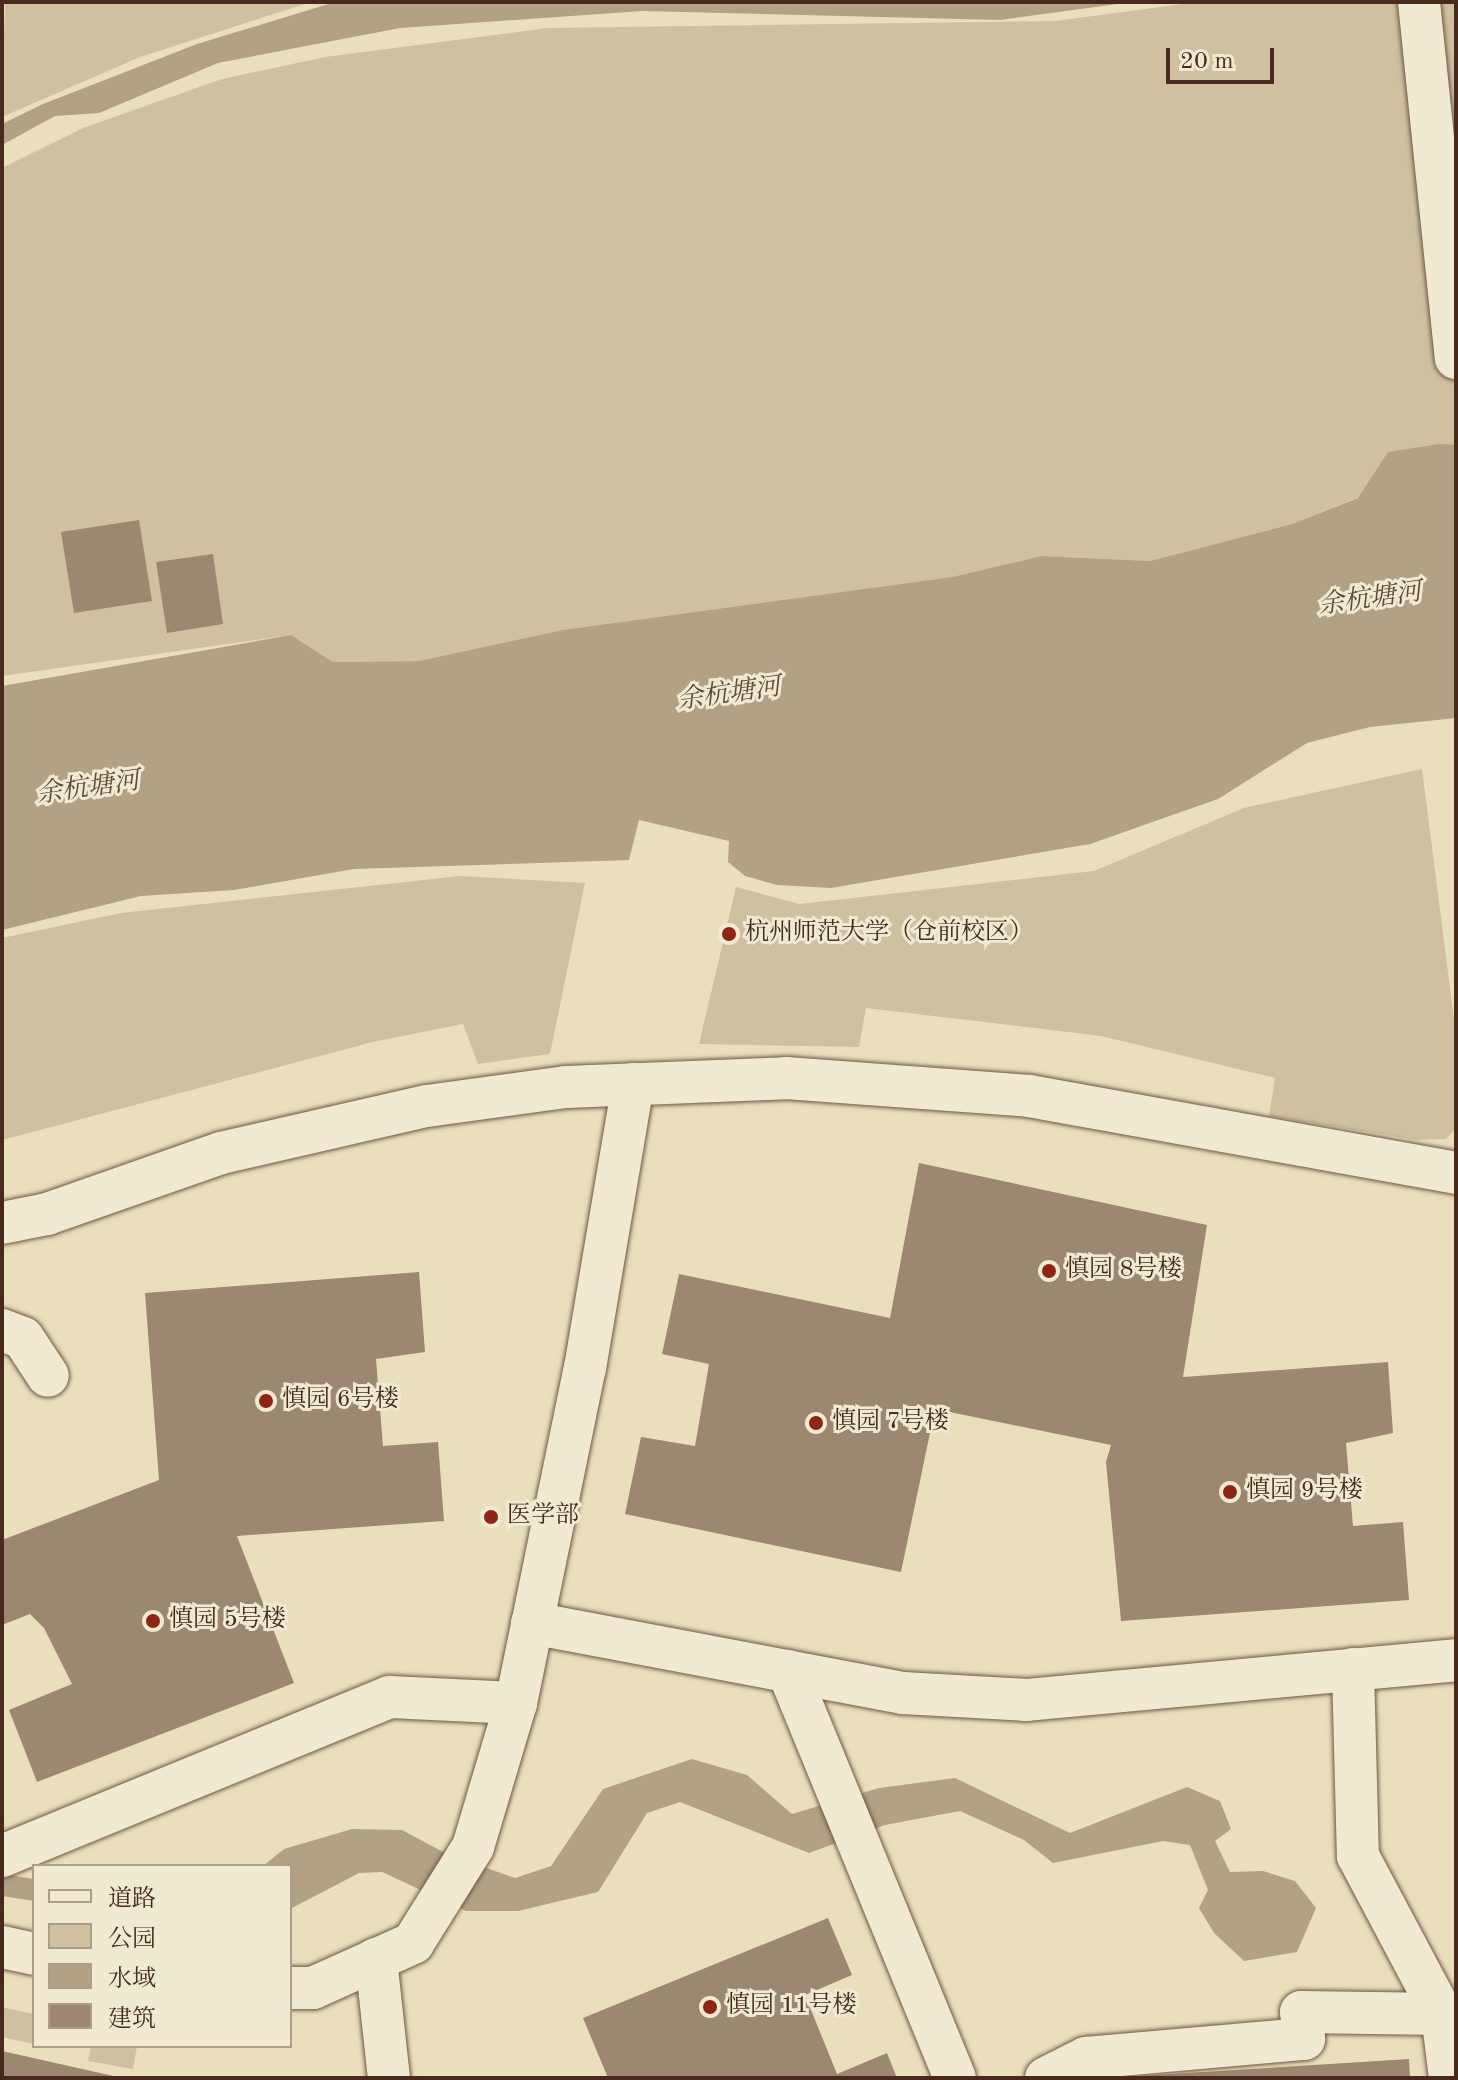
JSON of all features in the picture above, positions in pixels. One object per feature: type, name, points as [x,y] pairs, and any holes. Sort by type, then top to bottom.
[{"type":"street","points":[[1419,2],[1456,358]]},
{"type":"street","points":[[2,1223],[47,1214],[221,1153],[412,1109],[566,1087],[786,1078],[1029,1096],[1456,1173]]},
{"type":"street","points":[[292,1988],[313,1988],[413,1943],[473,1847],[516,1703],[585,1368],[633,1084]]},
{"type":"street","points":[[2,1330],[23,1338],[48,1376]]},
{"type":"street","points":[[532,1623],[903,1693],[1027,1700],[1456,1660]]},
{"type":"street","points":[[1353,1669],[1358,1856],[1442,2014],[1450,2078]]},
{"type":"street","points":[[788,1671],[955,2078]]},
{"type":"street","points":[[2,1856],[390,1697],[516,1703]]},
{"type":"street","points":[[2,1947],[32,1954]]},
{"type":"street","points":[[376,1959],[389,2078]]},
{"type":"street","points":[[1046,2078],[1086,2058],[1304,2039],[1301,2012],[1442,2014]]},
{"type":"green space","points":[[5,2],[311,2],[140,57],[2,117]]},
{"type":"green space","points":[[1198,2],[1456,2],[1456,445],[1389,452],[1359,497],[1292,524],[1150,561],[1041,556],[952,577],[562,630],[419,661],[333,662],[291,635],[2,676],[2,168],[83,128],[222,79],[325,57],[548,28],[1055,21]]},
{"type":"green space","points":[[1422,769],[1456,1035],[1456,1128],[1446,1139],[1417,1140],[1269,1116],[1275,1078],[1101,1036],[866,1008],[859,1047],[699,1044],[736,887],[799,904],[1094,871],[1244,808]]},
{"type":"green space","points":[[460,876],[585,883],[550,1054],[478,1064],[463,1024],[373,1042],[2,1140],[2,938],[121,913]]},
{"type":"green space","points":[[2,2007],[32,2014],[32,2044],[2,2037]]},
{"type":"green space","points":[[91,2048],[137,2048],[133,2069],[88,2061]]},
{"type":"water","points":[[335,2],[1132,2],[1000,20],[642,11],[400,28],[218,63],[99,113],[55,116],[2,145],[2,124],[43,104],[197,44]]},
{"type":"water","name":"余杭塘河","points":[[1439,444],[1456,445],[1456,718],[1370,727],[1307,743],[1218,799],[1090,844],[831,888],[777,885],[745,876],[728,862],[729,841],[639,820],[629,860],[354,869],[234,890],[141,896],[2,930],[2,686],[291,635],[333,662],[419,661],[562,630],[952,577],[1041,556],[1150,561],[1292,524],[1358,498],[1388,452]]},
{"type":"water","points":[[692,1759],[747,1775],[792,1814],[879,1788],[955,1778],[1070,1833],[1187,1787],[1220,1801],[1231,1829],[1215,1841],[1230,1872],[1263,1871],[1295,1881],[1316,1908],[1297,1952],[1244,1961],[1214,1933],[1199,1908],[1208,1890],[1190,1845],[1163,1841],[1053,1863],[1024,1840],[960,1811],[885,1825],[809,1853],[680,1802],[647,1813],[598,1892],[518,1911],[466,1911],[382,1872],[359,1873],[292,1908],[292,1864],[265,1864],[284,1849],[352,1829],[402,1830],[447,1854],[515,1878],[551,1866],[603,1789]]},
{"type":"water","points":[[2,1874],[32,1879],[32,1901],[2,1896]]},
{"type":"building","points":[[139,520],[152,601],[74,613],[61,532]]},
{"type":"building","points":[[213,554],[223,624],[167,633],[156,562]]},
{"type":"building","points":[[919,1163],[1207,1225],[1183,1377],[1388,1362],[1393,1433],[1346,1443],[1353,1526],[1403,1522],[1409,1600],[1121,1621],[1106,1462],[1111,1445],[935,1409],[901,1572],[625,1514],[641,1437],[695,1446],[709,1364],[662,1354],[679,1274],[890,1318]]},
{"type":"building","points":[[419,1272],[425,1352],[376,1359],[383,1446],[438,1442],[444,1521],[237,1536],[294,1683],[37,1782],[9,1710],[72,1684],[44,1628],[30,1614],[2,1625],[2,1540],[159,1480],[145,1293]]},
{"type":"building","name":"慎园 11号楼","points":[[828,1918],[852,1975],[805,1995],[837,2074],[887,2053],[897,2078],[608,2078],[583,2018]]},
{"type":"building","points":[[2,2051],[118,2077],[118,2078],[2,2078]]},
{"type":"building","points":[[1409,2059],[1410,2078],[1139,2078],[1139,2076]]},
{"type":"place","name":"杭州师范大学（仓前校区）","points":[[729,934]]},
{"type":"place","name":"慎园 8号楼","points":[[1049,1271]]},
{"type":"place","name":"慎园 6号楼","points":[[266,1401]]},
{"type":"place","name":"慎园 7号楼","points":[[816,1423]]},
{"type":"place","name":"慎园 9号楼","points":[[1230,1492]]},
{"type":"place","name":"医学部","points":[[491,1517]]},
{"type":"place","name":"慎园 5号楼","points":[[153,1621]]},
{"type":"place","name":"慎园 11号楼","points":[[710,2007]]}]
